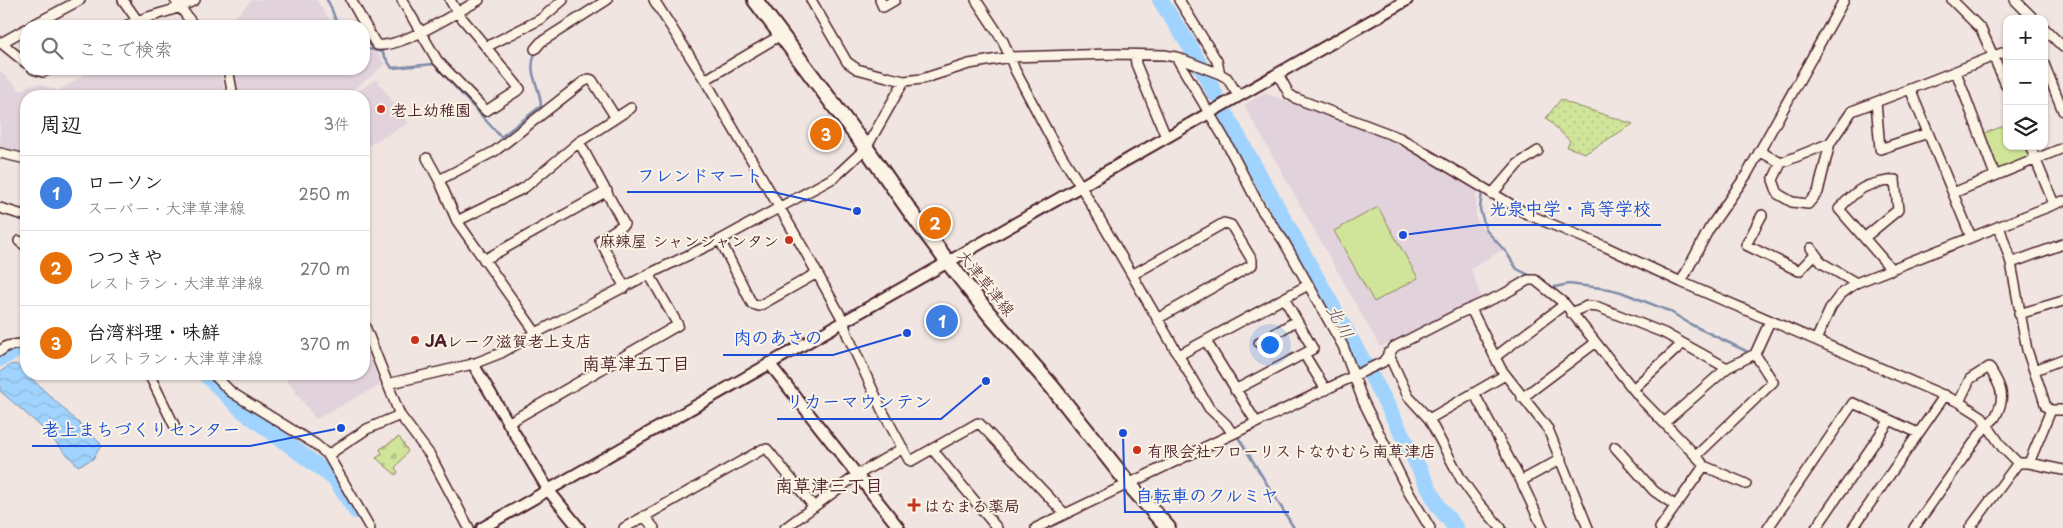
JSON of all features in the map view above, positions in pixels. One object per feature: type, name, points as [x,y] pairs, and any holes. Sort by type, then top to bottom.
[{"type":"main road","name":"大津草津線","points":[[755,0],[866,148],[947,261],[989,314],[1053,388],[1128,483],[1168,528]]},
{"type":"street","points":[[42,20],[80,0]]},
{"type":"street","points":[[123,0],[137,20],[182,8],[195,0]]},
{"type":"street","points":[[175,0],[190,20]]},
{"type":"street","points":[[351,0],[363,20]]},
{"type":"street","points":[[402,0],[437,60],[486,111],[520,89],[457,12],[450,0]]},
{"type":"street","points":[[370,33],[377,45],[384,46],[410,37],[478,0]]},
{"type":"street","points":[[486,47],[541,19],[563,0]]},
{"type":"street","points":[[535,50],[541,42],[607,0]]},
{"type":"street","points":[[654,0],[705,80],[843,320],[847,334],[882,410],[909,460],[911,461],[978,423],[1065,514]]},
{"type":"street","points":[[811,0],[847,62],[856,70],[904,81],[922,80],[969,64],[1010,57],[1164,54],[1179,58],[1227,78],[1234,98]]},
{"type":"street","points":[[880,0],[884,6],[895,0]]},
{"type":"street","points":[[976,0],[1003,41],[1053,142],[1080,185],[1209,408],[1232,433]]},
{"type":"street","points":[[1179,0],[1217,61],[1218,73]]},
{"type":"street","points":[[482,528],[843,320],[1407,0]]},
{"type":"street","points":[[1681,282],[1709,228],[1747,174],[1844,0]]},
{"type":"street","points":[[1952,0],[1981,29],[2003,77]]},
{"type":"street","points":[[2015,0],[2030,15]]},
{"type":"street","points":[[20,32],[1,42],[20,58]]},
{"type":"street","points":[[2048,34],[2063,47]]},
{"type":"street","points":[[705,80],[780,35]]},
{"type":"street","points":[[1830,143],[1781,163],[1773,180],[1778,194],[1792,202],[1808,204],[1818,192],[1830,143],[1852,111],[2003,53]]},
{"type":"street","points":[[1135,55],[1136,64],[1166,137]]},
{"type":"street","points":[[1179,58],[1211,112],[1261,210],[1283,240],[1343,346],[1363,401],[1409,493],[1430,528]]},
{"type":"street","points":[[1956,72],[1995,175]]},
{"type":"street","points":[[1278,74],[1289,94],[1295,98],[1400,138],[1528,214],[1770,321],[1960,402],[1981,416],[2002,447],[2018,463],[2029,463],[2063,470]]},
{"type":"street","points":[[2048,74],[2063,111]]},
{"type":"street","points":[[229,75],[232,90]]},
{"type":"street","points":[[439,180],[495,151],[588,79],[592,80],[616,118]]},
{"type":"street","points":[[387,384],[473,364],[501,353],[536,332],[720,240],[835,177],[866,148],[904,81]]},
{"type":"street","points":[[1910,89],[1972,237]]},
{"type":"street","points":[[1876,102],[1880,150],[1928,134]]},
{"type":"street","points":[[457,220],[524,188],[579,142],[631,108]]},
{"type":"street","points":[[579,142],[624,224],[600,240],[625,288]]},
{"type":"street","points":[[1952,193],[2063,148]]},
{"type":"street","points":[[1492,194],[1518,164],[1538,150]]},
{"type":"street","points":[[2032,150],[2054,204]]},
{"type":"street","points":[[1759,151],[1781,163]]},
{"type":"street","points":[[0,153],[20,158]]},
{"type":"street","points":[[427,158],[457,220],[536,332]]},
{"type":"street","points":[[1864,238],[1898,210],[1895,180],[1863,186],[1839,209],[1864,238],[1892,270]]},
{"type":"street","points":[[484,260],[607,191]]},
{"type":"street","points":[[1816,340],[1840,294],[1856,283],[2063,201]]},
{"type":"street","points":[[0,208],[20,214]]},
{"type":"street","points":[[1762,215],[1746,245],[1799,271],[1813,251],[1822,263],[1856,283]]},
{"type":"street","points":[[1132,274],[1224,224],[1230,225],[1252,260],[1252,265],[1157,318]]},
{"type":"street","points":[[1999,226],[2011,263],[2027,350],[2046,407],[2051,410],[2063,410]]},
{"type":"street","points":[[720,240],[752,304],[759,306],[816,273]]},
{"type":"street","points":[[2011,263],[2063,244]]},
{"type":"street","points":[[508,423],[678,325],[649,274]]},
{"type":"street","points":[[1036,528],[1354,376],[1386,357],[1394,347],[1504,294],[1528,280],[1535,280],[1565,304],[1632,389],[1704,466],[1746,484]]},
{"type":"street","points":[[1179,355],[1308,285]]},
{"type":"street","points":[[1236,390],[1313,349],[1284,298]]},
{"type":"street","points":[[2020,314],[2063,301]]},
{"type":"street","points":[[1495,357],[1565,304]]},
{"type":"street","points":[[1571,313],[1587,306],[1598,307],[1664,333],[1727,368]]},
{"type":"street","points":[[1471,309],[1505,375],[1548,429],[1588,528]]},
{"type":"street","points":[[1259,343],[1296,321]]},
{"type":"street","points":[[1664,423],[1727,368],[1754,354],[1770,321]]},
{"type":"street","points":[[370,340],[400,415],[430,455],[469,528]]},
{"type":"street","points":[[1206,341],[1256,422]]},
{"type":"street","points":[[1522,398],[1595,343]]},
{"type":"street","points":[[1632,389],[1682,344]]},
{"type":"street","points":[[0,351],[7,346],[20,345]]},
{"type":"street","points":[[1304,354],[1326,390]]},
{"type":"street","points":[[1696,456],[1773,382],[1754,354]]},
{"type":"street","points":[[1386,357],[1408,396],[1429,419],[1460,478],[1501,528]]},
{"type":"street","points":[[2034,370],[2063,358]]},
{"type":"street","points":[[769,363],[899,528]]},
{"type":"street","points":[[473,364],[549,491],[579,528]]},
{"type":"street","points":[[1914,528],[1987,424],[1994,421],[2003,400],[2001,387],[1989,367],[1970,379],[1960,402]]},
{"type":"street","points":[[1429,419],[1505,375]]},
{"type":"street","points":[[152,380],[174,425]]},
{"type":"street","points":[[219,380],[231,392],[315,444],[328,455],[370,528]]},
{"type":"street","points":[[1474,394],[1521,481],[1543,528]]},
{"type":"street","points":[[1853,528],[1945,395]]},
{"type":"street","points":[[1773,526],[1854,403],[1918,433]]},
{"type":"street","points":[[2029,463],[2051,410]]},
{"type":"street","points":[[328,455],[367,429],[400,415]]},
{"type":"street","points":[[1816,528],[1890,420]]},
{"type":"street","points":[[1615,447],[1654,491],[1676,506]]},
{"type":"street","points":[[624,528],[763,448],[767,449],[814,507]]},
{"type":"street","points":[[788,527],[857,475],[903,448]]},
{"type":"street","points":[[932,449],[997,528]]},
{"type":"street","points":[[1521,481],[1561,459]]},
{"type":"street","points":[[1970,528],[2018,463]]},
{"type":"street","points":[[1660,528],[1704,466]]},
{"type":"street","points":[[644,516],[654,528]]},
{"type":"shaded area","points":[[252,0],[316,0],[330,20],[229,20]]},
{"type":"shaded area","points":[[370,52],[378,53],[384,64],[373,75],[352,90],[235,90],[232,75],[370,75]]},
{"type":"shaded area","points":[[0,71],[20,90],[20,153],[0,148]]},
{"type":"shaded area","points":[[84,75],[221,75],[224,90],[60,90]]},
{"type":"shaded area","name":"老上幼稚園","points":[[376,79],[409,123],[370,145],[370,90],[360,90]]},
{"type":"shaded area","points":[[40,84],[55,90],[22,90],[29,85]]},
{"type":"shaded area","points":[[1264,93],[1368,130],[1438,166],[1476,191],[1476,220],[1502,250],[1471,269],[1482,300],[1462,307],[1380,347],[1244,105]]},
{"type":"shaded area","points":[[370,359],[380,385],[316,419],[287,380],[370,380]]},
{"type":"green space","points":[[1561,99],[1633,124],[1586,153],[1567,147],[1570,141],[1546,118]]},
{"type":"green space","points":[[2003,126],[2003,150],[2028,150],[2029,154],[2027,158],[1999,169],[1994,166],[1982,134]]},
{"type":"green space","points":[[1378,207],[1418,278],[1374,302],[1334,231]]},
{"type":"green space","points":[[399,437],[408,451],[395,468],[398,472],[396,475],[376,458],[382,454],[380,449]]},
{"type":"water","points":[[16,364],[20,368],[20,380],[33,380],[100,443],[101,446],[93,459],[78,466],[37,423],[0,391],[0,372],[10,365]]},
{"type":"waterway","points":[[327,0],[335,20]]},
{"type":"waterway","name":"北川","points":[[1160,0],[1191,48],[1215,94]]},
{"type":"waterway","points":[[370,49],[382,52],[392,68],[434,64],[501,137],[541,106],[532,66],[536,51]]},
{"type":"waterway","name":"北川","points":[[1225,113],[1383,397],[1438,506],[1456,528]]},
{"type":"waterway","points":[[1482,191],[1480,209],[1486,230],[1506,252],[1517,269],[1533,277]]},
{"type":"waterway","points":[[1550,288],[1569,284],[1621,292],[1669,311],[1692,325],[1746,351]]},
{"type":"waterway","points":[[0,359],[20,349]]},
{"type":"waterway","points":[[211,380],[242,410],[335,479],[356,511]]},
{"type":"waterway","points":[[1238,437],[1294,528]]},
{"type":"place","name":"老上幼稚園","points":[[381,109]]},
{"type":"place","name":"台湾料理・味鮮","points":[[826,134]]},
{"type":"place","name":"フレンドマート","points":[[857,211]]},
{"type":"place","name":"つつきや","points":[[935,223]]},
{"type":"place","name":"光泉中学・高等学校","points":[[1403,235]]},
{"type":"place","name":"麻辣屋 シャンシャンタン","points":[[789,240]]},
{"type":"place","name":"ローソン","points":[[942,321]]},
{"type":"place","name":"肉のあさの","points":[[907,333]]},
{"type":"place","name":"JAレーク滋賀老上支店","points":[[415,340]]},
{"type":"place","name":"リカーマウンテン","points":[[986,381]]},
{"type":"place","name":"老上まちづくりセンター","points":[[341,428]]},
{"type":"place","name":"自転車のクルミヤ","points":[[1123,433]]},
{"type":"place","name":"有限会社フローリストなかむら南草津店","points":[[1137,450]]},
{"type":"place","name":"はなまる薬局","points":[[914,505]]},
{"type":"district","name":"南草津五丁目","points":[[636,362]]},
{"type":"district","name":"南草津三丁目","points":[[829,484]]}]
